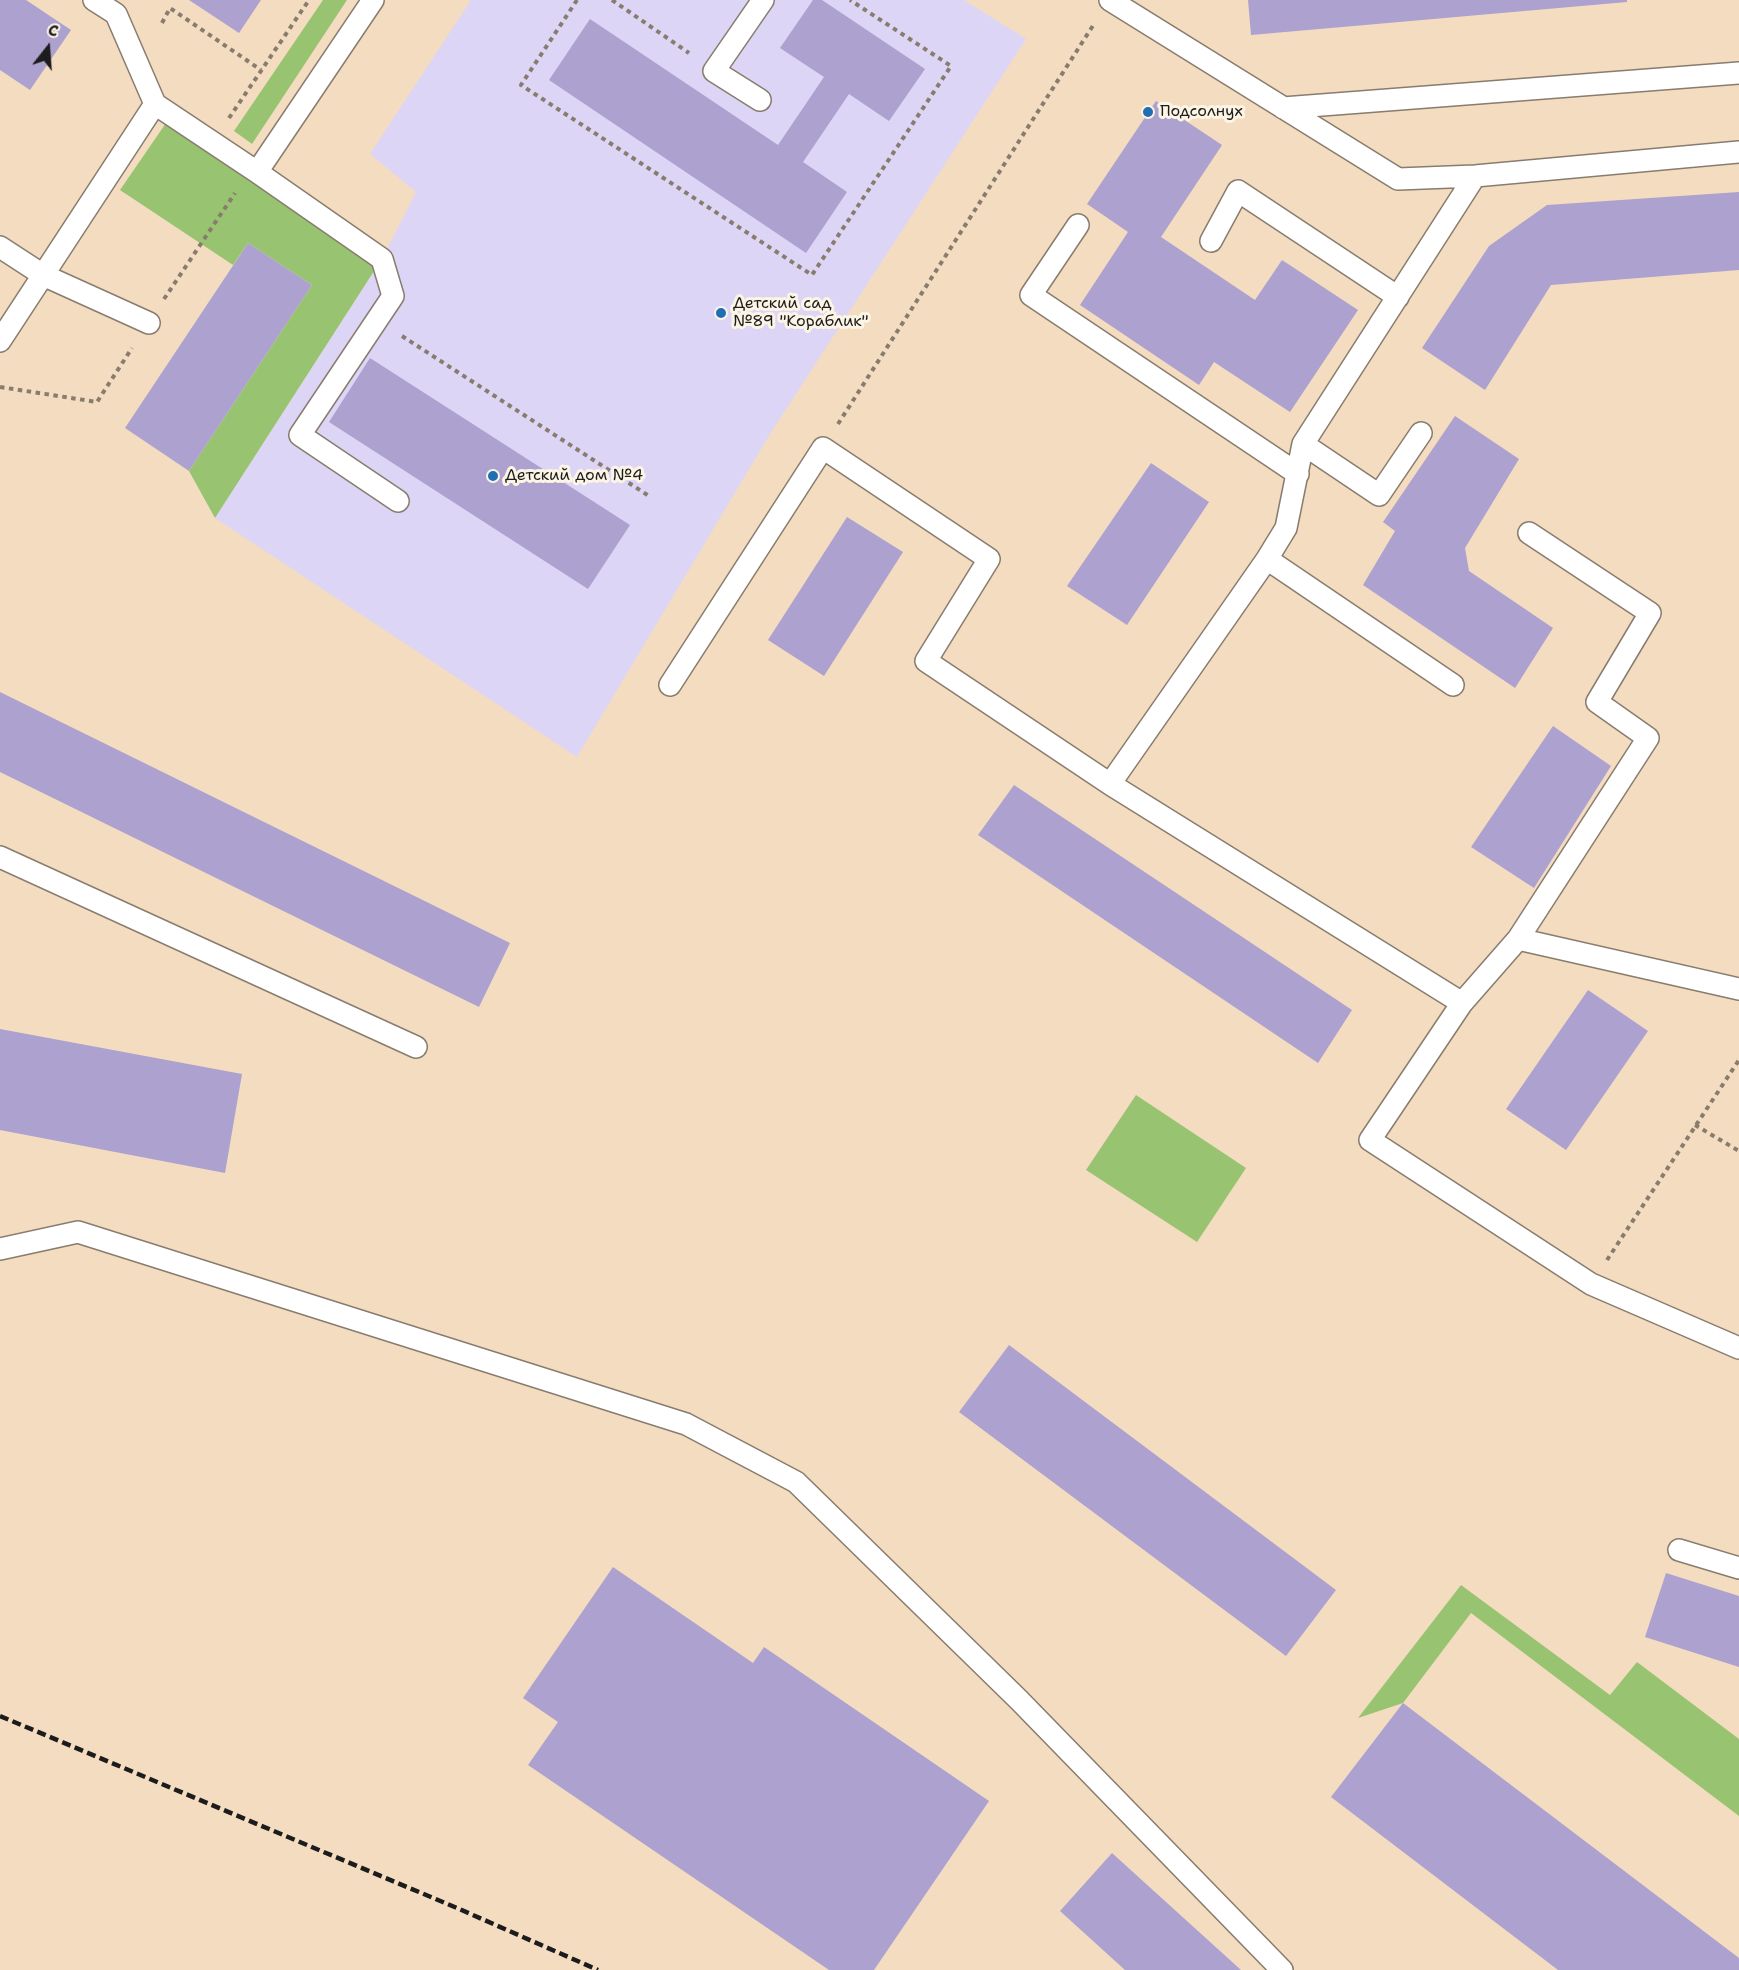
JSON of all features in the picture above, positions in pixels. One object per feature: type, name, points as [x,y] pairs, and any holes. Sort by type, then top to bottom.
[{"type":"lane","points":[[94,0],[116,14],[155,104],[257,171],[382,259],[393,296],[300,435],[398,501]]},
{"type":"lane","points":[[257,171],[373,0]]},
{"type":"lane","points":[[760,100],[714,70],[762,0]]},
{"type":"lane","points":[[1110,0],[1398,179],[1475,176],[1739,152]]},
{"type":"lane","points":[[1283,108],[1739,72]]},
{"type":"lane","points":[[0,341],[155,104]]},
{"type":"lane","points":[[1110,784],[1267,559],[1286,528],[1303,444],[1475,176]]},
{"type":"lane","points":[[1211,241],[1238,191],[1398,297]]},
{"type":"lane","points":[[1078,225],[1030,296],[1298,474]]},
{"type":"lane","points":[[0,247],[43,275],[148,323]]},
{"type":"lane","points":[[1303,444],[1379,495],[1421,433]]},
{"type":"lane","points":[[670,685],[823,448],[989,559],[926,661],[1110,784],[1462,1003]]},
{"type":"lane","points":[[1528,533],[1650,613],[1597,702],[1648,738],[1518,939],[1462,1003],[1370,1140],[1591,1284],[1739,1348]]},
{"type":"lane","points":[[1267,559],[1453,685]]},
{"type":"lane","points":[[0,857],[416,1047]]},
{"type":"lane","points":[[1518,939],[1739,989]]},
{"type":"lane","points":[[0,1249],[78,1232],[686,1424],[796,1482],[1019,1700],[1282,1970]]},
{"type":"lane","points":[[1679,1550],[1739,1568]]},
{"type":"path","points":[[231,115],[309,0]]},
{"type":"path","points":[[577,0],[521,85],[812,275],[951,66],[850,0]]},
{"type":"path","points":[[612,0],[714,70]]},
{"type":"path","points":[[162,23],[170,8],[261,70]]},
{"type":"path","points":[[823,448],[1097,20]]},
{"type":"path","points":[[377,320],[650,496]]},
{"type":"path","points":[[1591,1284],[1739,1060]]},
{"type":"path","points":[[1695,1125],[1739,1151]]},
{"type":"shaded area","points":[[471,0],[964,0],[1026,39],[770,434],[577,757],[215,518],[382,259],[416,192],[370,154]]},
{"type":"green space","points":[[323,0],[347,0],[252,144],[234,131]]},
{"type":"green space","points":[[166,123],[376,268],[215,518],[189,471],[312,285],[248,243],[233,265],[120,190]]},
{"type":"green space","points":[[1136,1095],[1246,1168],[1197,1242],[1086,1170]]},
{"type":"green space","points":[[1461,1585],[1610,1695],[1637,1662],[1739,1739],[1739,1816],[1471,1613],[1403,1703],[1358,1718]]},
{"type":"building","points":[[0,0],[26,0],[71,30],[30,90],[0,70]]},
{"type":"building","points":[[189,0],[261,0],[239,33]]},
{"type":"building","points":[[813,0],[822,0],[925,69],[889,121],[849,94],[803,162],[847,192],[806,253],[549,80],[590,19],[778,145],[824,77],[780,48]]},
{"type":"building","points":[[1248,0],[1627,0],[1627,2],[1251,35]]},
{"type":"building","points":[[1156,101],[1222,145],[1161,237],[1255,300],[1282,260],[1358,310],[1290,412],[1214,362],[1199,385],[1080,305],[1128,232],[1087,204]]},
{"type":"building","points":[[1739,192],[1739,270],[1551,285],[1485,390],[1422,348],[1489,246],[1547,205]]},
{"type":"building","points":[[248,243],[312,285],[189,471],[125,428]]},
{"type":"building","points":[[370,358],[630,525],[588,589],[329,422]]},
{"type":"building","points":[[1455,416],[1519,459],[1465,548],[1469,571],[1553,628],[1515,688],[1363,585],[1395,531],[1383,522]]},
{"type":"building","points":[[1151,463],[1209,502],[1127,625],[1067,586]]},
{"type":"building","points":[[847,517],[903,552],[824,676],[768,640]]},
{"type":"building","points":[[0,692],[510,943],[479,1007],[0,772]]},
{"type":"building","points":[[1553,726],[1611,766],[1534,888],[1471,847]]},
{"type":"building","points":[[1014,785],[1352,1010],[1318,1063],[978,835]]},
{"type":"building","points":[[1588,990],[1648,1031],[1566,1150],[1506,1109]]},
{"type":"building","points":[[0,1029],[242,1074],[225,1173],[0,1130]]},
{"type":"building","points":[[1009,1345],[1336,1590],[1286,1656],[959,1412]]},
{"type":"building","points":[[613,1567],[753,1663],[764,1647],[989,1801],[874,1970],[829,1970],[528,1765],[558,1722],[523,1698]]},
{"type":"building","points":[[1666,1573],[1739,1596],[1739,1667],[1645,1637]]},
{"type":"building","points":[[1403,1703],[1739,1958],[1739,1970],[1558,1970],[1331,1797]]},
{"type":"building","points":[[1112,1853],[1241,1970],[1125,1970],[1060,1911]]},
{"type":"railway","points":[[0,1716],[457,1908],[598,1970]]},
{"type":"place","name":"Подсолнух","points":[[1148,112]]},
{"type":"place","name":"Детский сад №89 \"Кораблик\"","points":[[721,313]]},
{"type":"place","name":"Детский дом №4","points":[[493,476]]}]
